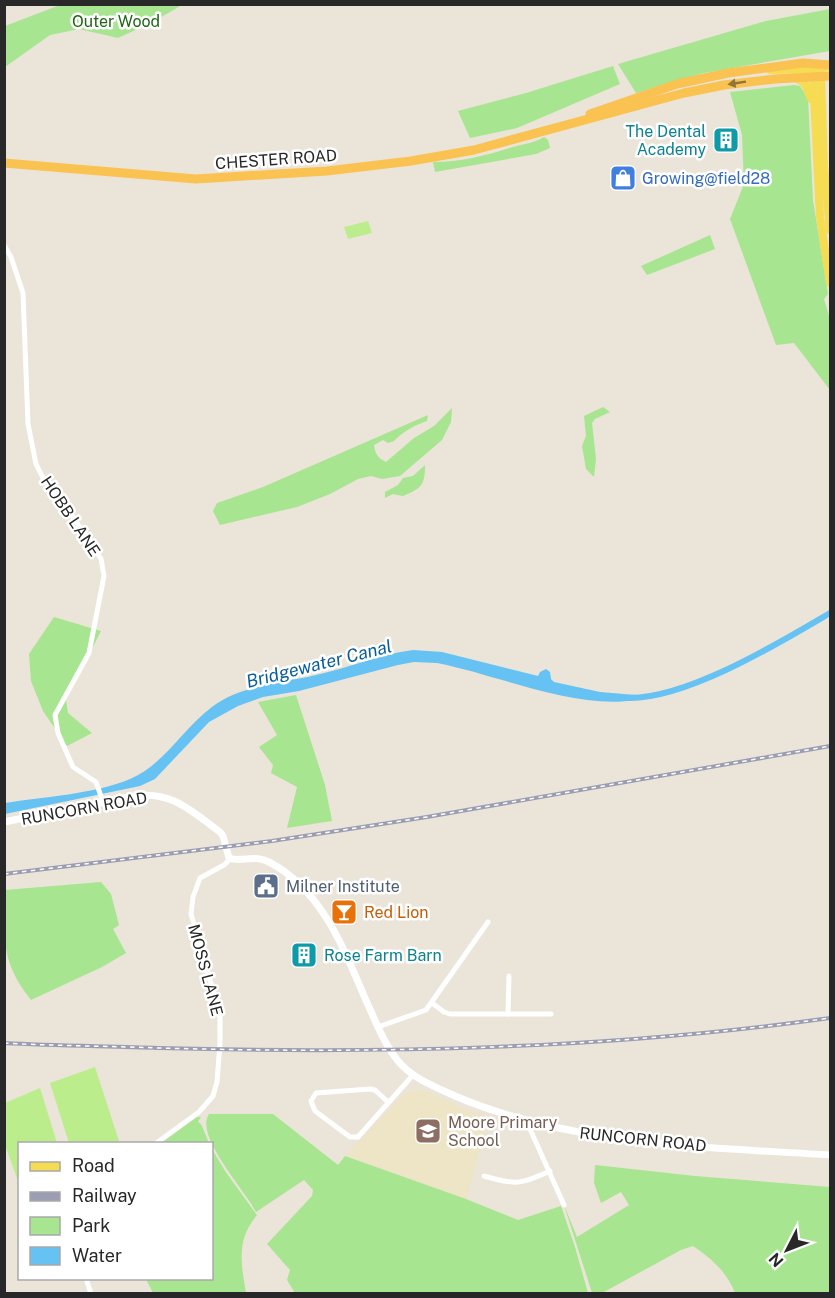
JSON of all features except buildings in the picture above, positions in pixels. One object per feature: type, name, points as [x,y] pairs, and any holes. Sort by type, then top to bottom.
[{"type":"highway","name":"CHESTER ROAD","points":[[546,131],[677,84],[728,73],[803,63],[831,66]]},
{"type":"highway","name":"CHESTER ROAD","points":[[4,163],[202,179],[327,171],[411,161],[474,150],[684,93],[733,84],[821,75]]},
{"type":"main road","points":[[831,66],[821,75],[815,111],[820,217],[831,283]]},
{"type":"main road","points":[[763,70],[812,69],[821,75]]},
{"type":"main road","points":[[821,75],[824,166],[831,230]]},
{"type":"main road","points":[[795,77],[807,87],[815,111]]},
{"type":"main road","points":[[823,105],[831,93]]},
{"type":"street","name":"HOBB LANE","points":[[4,245],[11,257],[23,293],[28,424],[36,464],[44,480],[74,517],[101,559],[104,576],[89,653],[55,715],[58,733],[73,767],[93,779],[99,786],[103,800]]},
{"type":"street","name":"RUNCORN ROAD","points":[[4,822],[103,800],[146,795],[176,800],[220,832],[225,840],[229,856],[250,857],[268,862],[289,875],[310,895],[325,915],[386,1044],[399,1062],[413,1075],[442,1091],[526,1120],[579,1132],[653,1142],[831,1155]]},
{"type":"street","name":"MOSS LANE","points":[[155,1142],[199,1112],[213,1096],[219,1069],[220,1015],[191,914],[193,897],[200,878],[224,865],[229,856]]},
{"type":"street","points":[[378,1027],[426,1010],[488,922]]},
{"type":"street","points":[[508,1014],[509,976]]},
{"type":"street","points":[[432,1003],[450,1014],[551,1014]]},
{"type":"street","points":[[388,1102],[375,1090],[370,1089],[316,1093],[311,1101],[315,1111],[350,1137],[358,1137],[413,1075]]},
{"type":"street","points":[[526,1120],[564,1205]]},
{"type":"street","points":[[484,1176],[507,1183],[517,1183],[526,1182],[550,1171]]},
{"type":"shaded area","name":"Moore Primary School","points":[[423,1090],[464,1109],[491,1117],[466,1199],[345,1156],[406,1092]]},
{"type":"green space","name":"Outer Wood","points":[[60,5],[182,5],[118,38],[79,29],[50,35],[5,67],[5,26]]},
{"type":"green space","points":[[830,9],[830,51],[704,73],[636,93],[618,64],[766,21]]},
{"type":"green space","points":[[613,66],[620,84],[517,128],[470,138],[458,111],[526,93]]},
{"type":"green space","points":[[800,86],[808,98],[813,200],[828,294],[824,299],[830,319],[830,390],[794,343],[776,345],[730,219],[744,184],[742,135],[730,92]]},
{"type":"green space","points":[[544,137],[548,140],[550,148],[536,154],[435,172],[433,162],[474,158]]},
{"type":"green space","points":[[368,221],[372,233],[348,239],[344,227]]},
{"type":"green space","points":[[710,235],[715,249],[647,275],[641,266]]},
{"type":"green space","points":[[603,407],[610,412],[595,419],[592,423],[596,459],[594,477],[586,469],[582,446],[586,436],[584,416]]},
{"type":"green space","points":[[452,408],[451,422],[442,440],[400,476],[382,479],[371,476],[358,479],[330,494],[297,507],[220,525],[213,511],[217,503],[263,487],[428,415],[427,421],[409,429],[394,441],[388,443],[383,440],[374,445],[377,455],[386,462],[414,438],[434,426]]},
{"type":"green space","points":[[425,465],[423,481],[418,488],[403,496],[393,494],[385,498],[385,492],[398,485],[403,478],[413,476]]},
{"type":"green space","points":[[54,617],[101,631],[66,700],[68,713],[92,733],[67,746],[43,711],[31,681],[29,654]]},
{"type":"green space","points":[[296,695],[325,785],[332,821],[287,828],[297,787],[271,773],[273,765],[259,747],[277,735],[258,702]]},
{"type":"green space","points":[[101,882],[111,894],[119,925],[113,929],[126,953],[102,967],[31,1000],[14,973],[6,948],[5,890]]},
{"type":"green space","points":[[95,1067],[119,1141],[69,1142],[50,1083]]},
{"type":"green space","points":[[40,1088],[57,1142],[18,1142],[18,1181],[5,1145],[5,1103]]},
{"type":"green space","points":[[209,1114],[273,1114],[338,1165],[345,1156],[518,1220],[561,1206],[588,1293],[295,1293],[287,1280],[290,1270],[267,1244],[312,1196],[313,1190],[304,1180],[256,1212],[215,1149],[206,1124]]},
{"type":"green space","points":[[197,1117],[201,1117],[198,1122],[209,1142],[162,1142]]},
{"type":"green space","points":[[213,1151],[257,1215],[250,1224],[243,1243],[242,1262],[246,1293],[153,1293],[146,1280],[213,1280]]},
{"type":"green space","points":[[595,1165],[830,1187],[830,1293],[735,1293],[718,1266],[693,1246],[681,1250],[602,1293],[592,1293],[564,1205],[577,1237],[629,1205],[621,1192],[601,1203],[594,1183]]},
{"type":"water","points":[[413,650],[442,652],[538,676],[546,669],[550,672],[554,682],[600,692],[636,695],[636,700],[612,702],[562,696],[461,668],[437,663],[414,662],[299,691],[263,697],[238,706],[209,722],[155,779],[140,786],[5,814],[5,803],[85,792],[116,784],[142,773],[153,765],[201,716],[235,694]]},
{"type":"waterway","name":"Bridgewater Canal","points":[[628,698],[652,696],[704,679],[759,653],[830,613]]},
{"type":"railway","points":[[4,874],[272,841],[427,817],[830,746]]},
{"type":"railway","points":[[4,1043],[243,1050],[496,1047],[663,1037],[830,1018]]},
{"type":"place","name":"The Dental Academy","points":[[726,140]]},
{"type":"place","name":"Growing@field28","points":[[623,178]]},
{"type":"place","name":"Milner Institute","points":[[266,886]]},
{"type":"place","name":"Red Lion","points":[[344,912]]},
{"type":"place","name":"Rose Farm Barn","points":[[304,955]]},
{"type":"place","name":"Moore Primary School","points":[[428,1131]]}]
